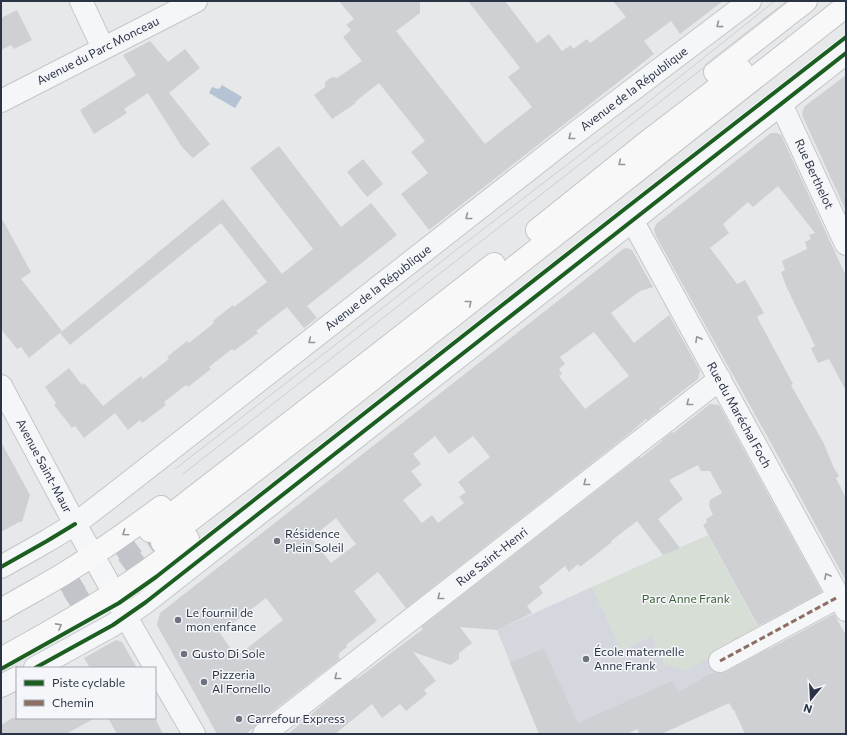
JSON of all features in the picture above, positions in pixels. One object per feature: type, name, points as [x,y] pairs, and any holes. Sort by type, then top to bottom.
[{"type":"main road","points":[[643,145],[678,104],[806,1]]},
{"type":"main road","points":[[828,1],[643,145],[386,349],[156,537],[451,317],[846,6]]},
{"type":"main road","points":[[532,252],[576,230],[607,210],[846,24]]},
{"type":"main road","points":[[1,610],[62,575],[152,514],[394,326],[507,254]]},
{"type":"main road","points":[[1,659],[78,616],[150,569],[374,393],[414,356],[451,317]]},
{"type":"main road","points":[[1,625],[65,597],[1,644]]},
{"type":"street","points":[[82,1],[103,48]]},
{"type":"street","name":"Avenue du Parc Monceau","points":[[1,100],[196,1]]},
{"type":"street","name":"Avenue de la République","points":[[1,568],[75,524],[128,484],[574,134],[750,1]]},
{"type":"street","points":[[37,667],[126,617],[846,53]]},
{"type":"street","name":"Rue Berthelot","points":[[781,104],[846,244]]},
{"type":"street","name":"Rue du Maréchal Foch","points":[[632,220],[842,604]]},
{"type":"street","name":"Rue Saint-Henri","points":[[264,734],[720,379]]},
{"type":"street","name":"Avenue Saint-Maur","points":[[1,386],[75,524],[155,667]]},
{"type":"street","points":[[720,661],[842,604]]},
{"type":"street","name":"Avenue Saint-Maur","points":[[156,669],[194,734]]},
{"type":"street","points":[[1,686],[16,678]]},
{"type":"shaded area","name":"École maternelle Anne Frank","points":[[592,587],[622,650],[652,635],[665,665],[716,655],[724,668],[769,648],[815,734],[729,703],[661,734],[640,734],[637,729],[627,734],[539,734],[497,630]]},
{"type":"green space","name":"Parc Anne Frank","points":[[708,535],[761,633],[684,671],[665,665],[652,636],[621,650],[592,587]]},
{"type":"water","points":[[222,85],[242,97],[235,108],[209,93],[212,87],[218,89]]},
{"type":"building","points":[[339,1],[420,1],[420,13],[396,31],[485,144],[532,107],[508,77],[520,68],[468,1],[505,1],[537,43],[549,34],[562,51],[571,45],[573,49],[587,39],[590,43],[626,17],[613,1],[723,1],[680,34],[671,21],[644,41],[654,54],[429,230],[401,194],[428,173],[411,152],[425,141],[379,83],[355,102],[356,103],[332,119],[314,95],[325,87],[325,82],[332,77],[337,78],[362,61],[343,37],[351,30],[346,25],[354,19]]},
{"type":"building","points":[[17,10],[32,40],[14,49],[11,45],[1,50],[1,18]]},
{"type":"building","points":[[150,41],[168,62],[185,49],[200,68],[169,93],[210,144],[193,158],[182,147],[148,93],[124,109],[127,113],[94,134],[80,110],[136,75],[123,55]]},
{"type":"building","points":[[846,75],[846,211],[802,115],[805,106]]},
{"type":"building","points":[[771,133],[781,135],[846,276],[846,391],[829,359],[818,363],[811,348],[815,346],[786,286],[781,272],[785,270],[782,261],[807,249],[805,242],[811,239],[809,235],[815,233],[778,186],[753,207],[748,202],[723,224],[729,233],[710,248],[737,284],[745,280],[764,313],[757,317],[793,384],[791,385],[823,442],[839,476],[836,478],[846,498],[846,581],[654,230],[656,224]]},
{"type":"building","points":[[279,146],[341,227],[371,203],[397,235],[307,306],[317,318],[304,328],[287,307],[256,331],[258,333],[234,351],[232,349],[209,367],[211,369],[188,387],[186,385],[164,402],[166,405],[142,423],[140,420],[128,430],[115,413],[84,438],[75,426],[72,428],[54,405],[56,403],[45,387],[69,368],[82,385],[84,383],[103,406],[141,376],[143,379],[169,359],[167,357],[187,341],[189,343],[214,323],[213,321],[233,305],[234,307],[267,282],[221,223],[70,345],[60,333],[223,199],[282,274],[313,249],[250,168]]},
{"type":"building","points":[[363,159],[383,184],[367,197],[347,172]]},
{"type":"building","points":[[1,217],[31,272],[21,279],[62,331],[29,358],[21,347],[17,349],[1,329]]},
{"type":"building","points":[[627,248],[632,250],[653,287],[640,291],[611,313],[634,343],[669,315],[700,371],[698,379],[406,608],[378,572],[354,591],[377,621],[346,645],[347,647],[339,653],[340,654],[338,656],[340,659],[245,734],[217,734],[157,625],[160,613],[623,249]],"holes":[[[594,332],[629,376],[585,409],[559,376],[562,374],[559,369],[565,364],[560,357]],[[435,436],[449,454],[473,436],[490,457],[458,482],[466,492],[459,497],[464,503],[438,523],[432,515],[422,523],[403,500],[422,485],[411,471],[421,464],[413,454]],[[336,518],[356,544],[331,563],[311,538]],[[266,598],[283,620],[236,657],[220,633]]]},
{"type":"building","points":[[710,404],[719,405],[822,592],[758,626],[703,525],[707,522],[706,519],[713,515],[709,506],[710,500],[722,493],[710,471],[701,471],[698,465],[669,480],[683,499],[658,519],[680,548],[663,555],[637,521],[580,567],[578,564],[569,572],[565,566],[539,587],[543,593],[527,606],[532,613],[497,630],[460,627],[472,643],[459,653],[459,659],[451,665],[413,652],[436,681],[424,690],[427,694],[406,711],[400,704],[382,718],[372,704],[335,734],[288,734],[339,691],[423,629],[421,627]]},
{"type":"building","points":[[1,442],[30,495],[22,522],[19,522],[1,532]]},
{"type":"building","points":[[834,614],[846,635],[846,734],[745,734],[734,710],[729,703],[661,734],[640,734],[637,729],[627,734],[539,734],[510,663],[544,649],[578,723],[672,681],[679,692],[703,677],[715,672],[726,672]]},
{"type":"building","points":[[116,640],[122,642],[136,667],[89,667],[84,658]]},
{"type":"building","points":[[12,718],[93,719],[66,734],[1,734],[1,725]]},
{"type":"building","points":[[109,719],[156,719],[163,734],[117,734]]},
{"type":"tunnel","points":[[61,590],[128,548],[150,531]]},
{"type":"tunnel","points":[[69,604],[120,572],[162,542]]},
{"type":"tram line","points":[[175,469],[633,114],[775,1]]},
{"type":"tram line","points":[[183,474],[789,1]]},
{"type":"marked path","points":[[720,661],[838,597]]},
{"type":"cycle path","points":[[1,669],[119,603],[156,577],[846,37]]},
{"type":"cycle path","points":[[37,667],[113,625],[146,602],[846,53]]},
{"type":"cycle path","points":[[1,567],[75,524]]},
{"type":"place","name":"Résidence Plein Soleil","points":[[277,541]]},
{"type":"place","name":"Le fournil de mon enfance","points":[[178,620]]},
{"type":"place","name":"Gusto Di Sole","points":[[184,654]]},
{"type":"place","name":"École maternelle Anne Frank","points":[[586,659]]},
{"type":"place","name":"Pizzeria Al Fornello","points":[[204,682]]},
{"type":"place","name":"Carrefour Express","points":[[239,719]]}]
